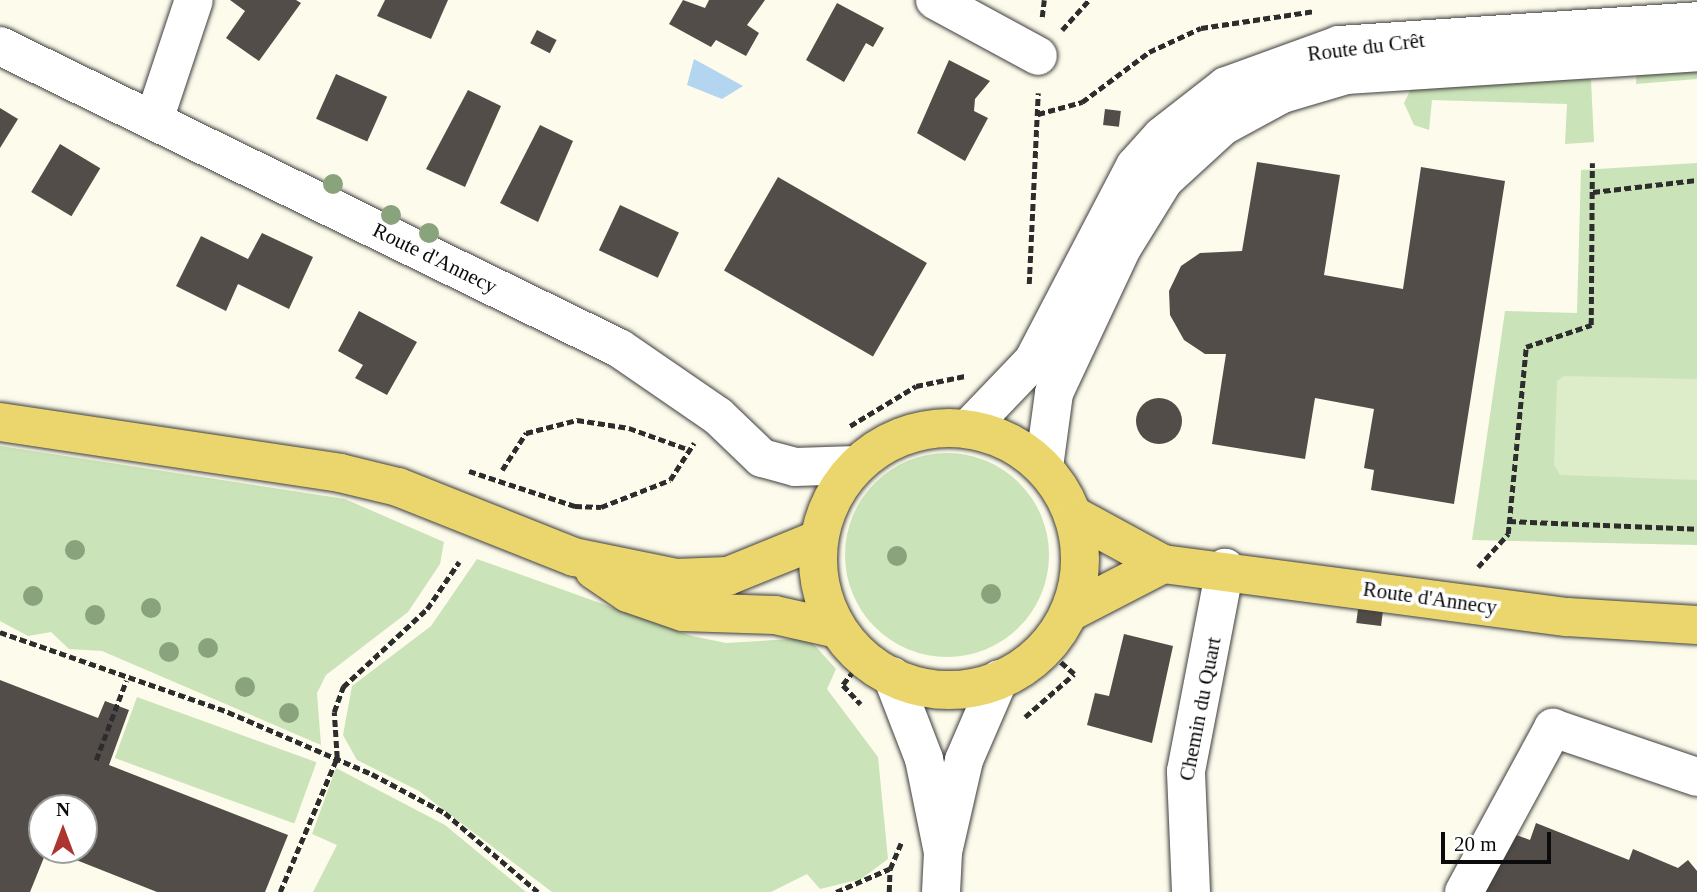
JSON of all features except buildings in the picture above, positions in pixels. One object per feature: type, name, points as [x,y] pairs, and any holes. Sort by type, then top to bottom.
[{"type":"main road","points":[[0,422],[340,473],[409,491],[574,557],[628,593],[661,606],[703,615],[775,615],[837,629]]},
{"type":"main road","points":[[968,429],[1009,442],[1044,467],[1073,515],[1080,581],[1070,612],[1045,649],[999,679],[938,690],[892,676],[864,659],[837,629],[818,570],[819,539],[839,487],[857,466],[915,434],[968,429]]},
{"type":"main road","points":[[1073,515],[1163,564]]},
{"type":"main road","points":[[574,557],[705,579],[728,576],[819,539]]},
{"type":"main road","points":[[1070,612],[1163,564]]},
{"type":"main road","name":"Route d'Annecy","points":[[1163,564],[1225,568],[1451,601],[1697,625]]},
{"type":"street","points":[[154,120],[194,0]]},
{"type":"street","points":[[934,0],[1038,56]]},
{"type":"street","name":"Route du Crêt","points":[[968,429],[1033,361],[1135,166],[1162,136],[1226,86],[1339,46],[1697,21]]},
{"type":"street","name":"Route d'Annecy","points":[[0,46],[619,348],[718,416],[762,458],[795,467],[857,466]]},
{"type":"street","name":"Route du Crêt","points":[[1044,467],[1054,393],[1122,248],[1164,180],[1223,126],[1282,94],[1360,73],[1697,52]]},
{"type":"street","name":"Chemin du Quart","points":[[1191,892],[1186,771],[1225,568]]},
{"type":"street","points":[[892,676],[924,759],[943,852]]},
{"type":"street","points":[[941,892],[943,852],[964,760],[999,679]]},
{"type":"street","points":[[1464,892],[1553,728],[1697,777]]},
{"type":"path","points":[[1027,294],[1038,56],[1089,0]]},
{"type":"path","points":[[1451,601],[1502,548],[1509,521],[1526,347],[1591,325],[1592,163]]},
{"type":"path","points":[[1593,192],[1697,180]]},
{"type":"path","points":[[836,434],[915,386],[978,372]]},
{"type":"path","points":[[502,470],[526,433],[577,420],[629,428],[690,450]]},
{"type":"path","points":[[1509,521],[1697,529]]},
{"type":"path","points":[[280,892],[337,758],[334,712],[343,687],[427,609],[460,562]]},
{"type":"path","points":[[1,634],[126,681],[229,712],[337,758],[445,813],[538,892]]},
{"type":"path","points":[[1016,723],[1074,674],[1045,649]]},
{"type":"path","points":[[96,760],[126,681]]},
{"type":"path","points":[[836,892],[890,869],[889,892]]},
{"type":"green space","points":[[1697,58],[1697,79],[1636,84],[1637,66]]},
{"type":"green space","points":[[1583,67],[1591,80],[1594,142],[1565,144],[1567,104],[1432,100],[1429,130],[1414,125],[1404,103],[1414,83]]},
{"type":"green space","points":[[1697,163],[1697,545],[1472,540],[1505,311],[1577,313],[1581,170]]},
{"type":"green space","points":[[1564,376],[1697,379],[1697,480],[1560,475],[1554,465],[1557,381]]},
{"type":"green space","points":[[0,446],[345,499],[444,542],[440,564],[408,612],[326,675],[317,693],[321,745],[102,651],[69,649],[51,632],[28,636],[0,621]]},
{"type":"green space","points":[[947,453],[986,461],[1004,470],[1019,483],[1032,498],[1041,516],[1049,555],[1041,594],[1032,612],[1019,627],[1004,640],[986,649],[947,657],[908,649],[890,640],[875,627],[862,612],[853,594],[845,555],[853,516],[862,498],[875,483],[890,470],[908,461]]},
{"type":"green space","points":[[477,559],[692,636],[726,643],[808,638],[836,669],[827,689],[878,757],[888,859],[861,879],[820,889],[807,874],[771,892],[552,892],[419,791],[357,760],[343,735],[352,686],[431,626]]},
{"type":"green space","points":[[137,697],[316,762],[294,823],[115,758]]},
{"type":"green space","points":[[336,768],[445,825],[526,892],[313,892],[337,845],[312,834]]},
{"type":"water","points":[[694,59],[743,86],[722,99],[687,85]]}]
